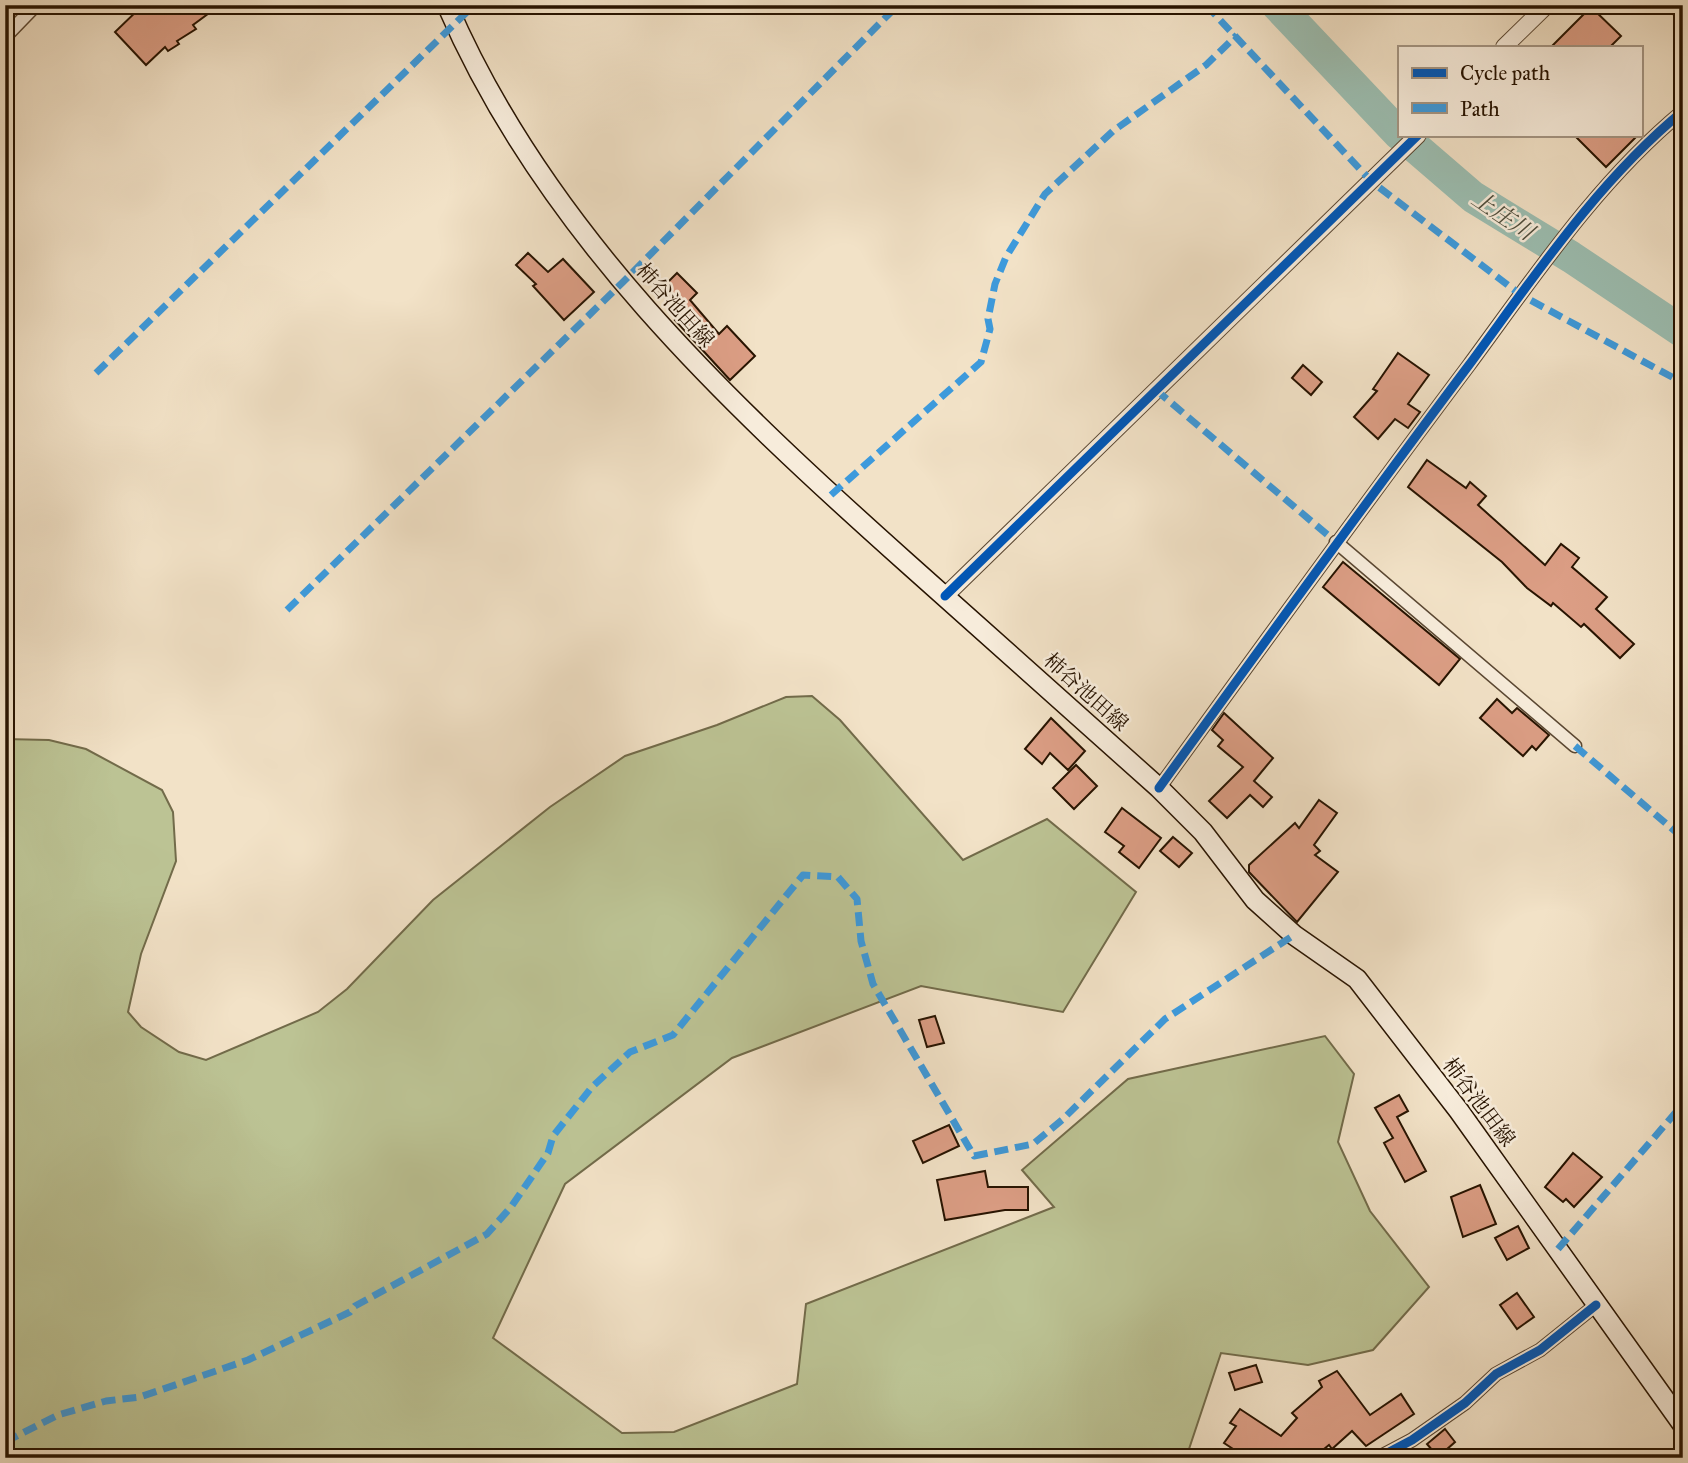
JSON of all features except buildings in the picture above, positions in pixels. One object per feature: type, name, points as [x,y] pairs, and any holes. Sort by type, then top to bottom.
[{"type":"main road","name":"柿谷池田線","points":[[447,5],[515,134],[622,283],[719,386],[831,495],[1159,788],[1203,832],[1255,900],[1294,935],[1357,979],[1467,1122],[1683,1425]]},
{"type":"street","points":[[5,37],[36,5]]},
{"type":"street","points":[[1505,46],[1547,5]]},
{"type":"street","points":[[1672,5],[1683,15]]},
{"type":"street","points":[[1159,788],[1336,542],[1521,295],[1592,204],[1646,142],[1683,111]]},
{"type":"street","points":[[944,596],[1417,136]]},
{"type":"street","points":[[1336,542],[1576,746]]},
{"type":"street","points":[[1378,1458],[1412,1440],[1444,1418],[1496,1374],[1540,1350],[1596,1305]]},
{"type":"green space","points":[[812,696],[840,720],[963,860],[1047,819],[1136,892],[1063,1012],[921,986],[732,1058],[565,1184],[493,1338],[622,1433],[674,1432],[797,1384],[806,1304],[1054,1207],[1022,1170],[1128,1079],[1325,1036],[1354,1074],[1338,1142],[1370,1211],[1429,1287],[1373,1350],[1308,1365],[1221,1353],[1186,1458],[5,1458],[5,739],[49,740],[86,749],[162,790],[173,812],[176,861],[141,954],[128,1012],[141,1027],[179,1052],[206,1060],[318,1012],[347,989],[433,900],[550,807],[625,756],[717,725],[786,697]]},
{"type":"waterway","name":"上庄川","points":[[1277,5],[1398,133]]},
{"type":"waterway","name":"上庄川","points":[[1402,136],[1473,197],[1571,257],[1683,332]]},
{"type":"marked path","points":[[96,373],[474,5]]},
{"type":"marked path","points":[[287,610],[622,283],[898,5]]},
{"type":"marked path","points":[[1206,5],[1372,182],[1521,295],[1683,383]]},
{"type":"marked path","points":[[831,495],[981,362],[990,329],[988,319],[995,284],[1006,257],[1045,194],[1113,131],[1206,65],[1237,35]]},
{"type":"marked path","points":[[1156,390],[1336,542]]},
{"type":"marked path","points":[[1575,746],[1683,838]]},
{"type":"marked path","points":[[5,1442],[58,1415],[106,1401],[140,1397],[248,1360],[350,1312],[355,1306],[487,1234],[511,1207],[548,1153],[553,1136],[592,1087],[630,1052],[673,1035],[803,875],[838,877],[857,899],[861,941],[873,984],[974,1156],[1033,1144],[1062,1120],[1165,1019],[1294,935]]},
{"type":"marked path","points":[[1558,1249],[1683,1104]]},
{"type":"cycle path","points":[[1159,788],[1568,232],[1622,168],[1683,111]]},
{"type":"cycle path","points":[[945,596],[1417,136]]},
{"type":"cycle path","points":[[1378,1458],[1412,1440],[1465,1403],[1496,1374],[1540,1350],[1596,1305]]}]
